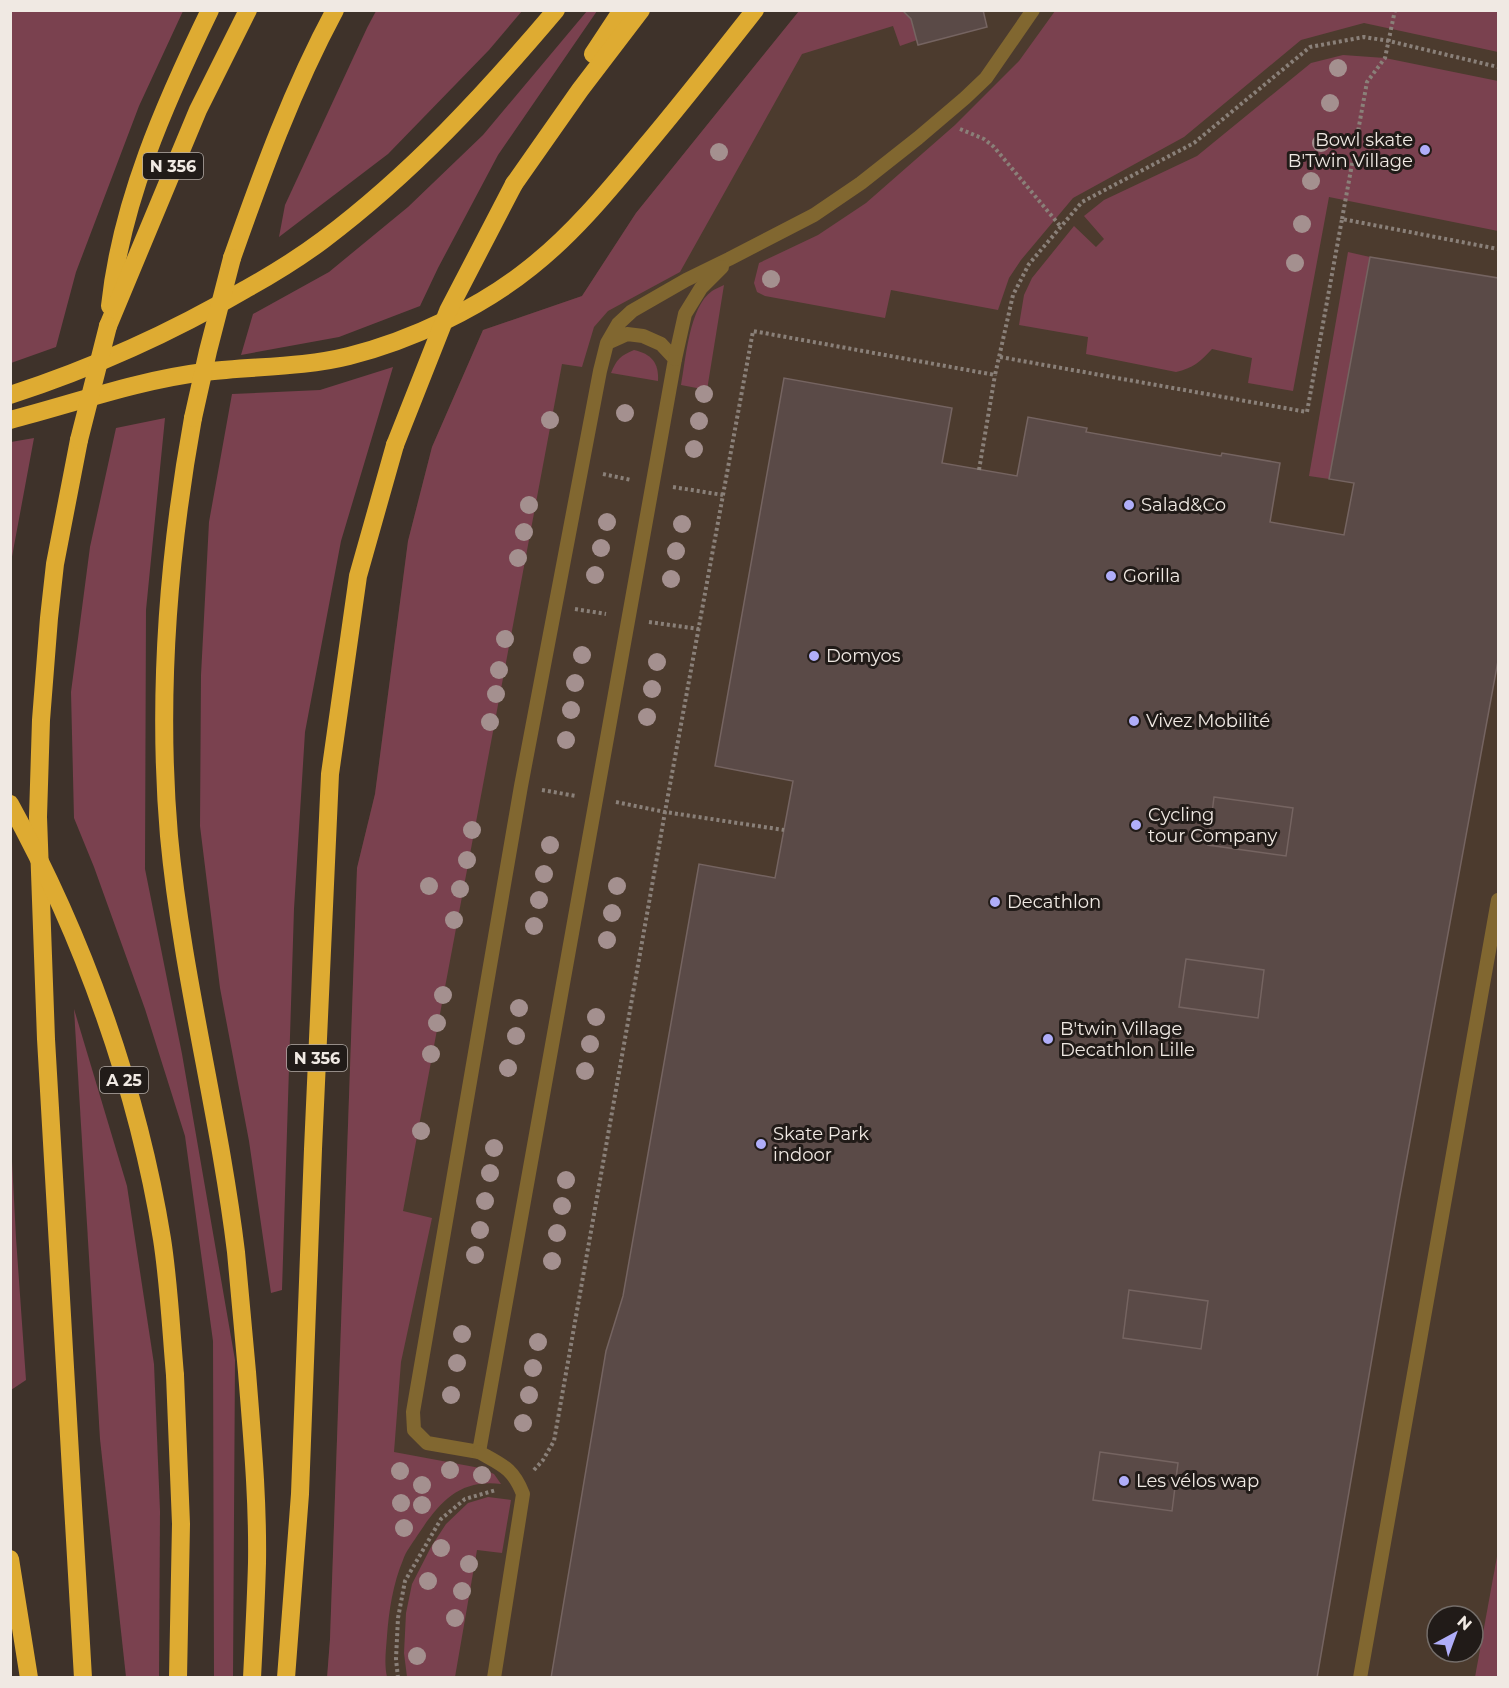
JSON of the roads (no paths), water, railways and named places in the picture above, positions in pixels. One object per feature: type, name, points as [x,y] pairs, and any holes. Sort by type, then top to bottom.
[{"type":"highway","points":[[108,326],[112,282],[134,192],[174,88],[210,10]]},
{"type":"highway","name":"N 356","points":[[83,1677],[48,1062],[39,818],[41,720],[54,564],[79,440],[108,326],[198,110],[248,10]]},
{"type":"highway","points":[[252,1677],[257,1562],[255,1466],[236,1256],[225,1178],[181,934],[169,838],[165,788],[164,670],[176,523],[193,418],[232,258],[278,131],[335,10]]},
{"type":"highway","points":[[10,395],[66,376],[170,331],[274,273],[322,241],[428,151],[492,84],[556,10]]},
{"type":"highway","name":"N 356","points":[[286,1677],[300,1494],[330,774],[358,576],[395,446],[448,310],[514,184],[622,10]]},
{"type":"highway","points":[[514,184],[580,90],[641,10]]},
{"type":"highway","points":[[10,420],[127,388],[181,376],[204,372],[311,364],[349,356],[382,346],[463,311],[531,267],[595,206],[755,10]]},
{"type":"highway","name":"A 25","points":[[10,804],[46,873],[78,945],[103,1011],[139,1131],[162,1240],[175,1375],[181,1524],[178,1677]]},
{"type":"highway","points":[[10,1559],[29,1677]]},
{"type":"lane","points":[[494,1677],[523,1494],[517,1478],[506,1467],[479,1452],[427,1443],[414,1430],[413,1412],[521,786],[607,343],[618,324],[632,311],[686,280],[814,214],[861,183],[943,117],[986,78],[1033,10]]},
{"type":"lane","points":[[479,1452],[675,359],[685,314],[701,288],[729,259]]},
{"type":"lane","points":[[607,343],[627,334],[643,336],[661,344],[675,359]]},
{"type":"lane","points":[[1359,1677],[1498,900]]},
{"type":"place","name":"Bowl skate B'Twin Village","points":[[1425,150]]},
{"type":"place","name":"Salad&Co","points":[[1129,505]]},
{"type":"place","name":"Gorilla","points":[[1111,576]]},
{"type":"place","name":"Domyos","points":[[814,656]]},
{"type":"place","name":"Vivez Mobilité","points":[[1134,721]]},
{"type":"place","name":"Cycling tour Company","points":[[1136,825]]},
{"type":"place","name":"Decathlon","points":[[995,902]]},
{"type":"place","name":"B'twin Village Decathlon Lille","points":[[1048,1039]]},
{"type":"place","name":"Skate Park indoor","points":[[761,1144]]},
{"type":"place","name":"Les vélos wap","points":[[1124,1481]]}]
